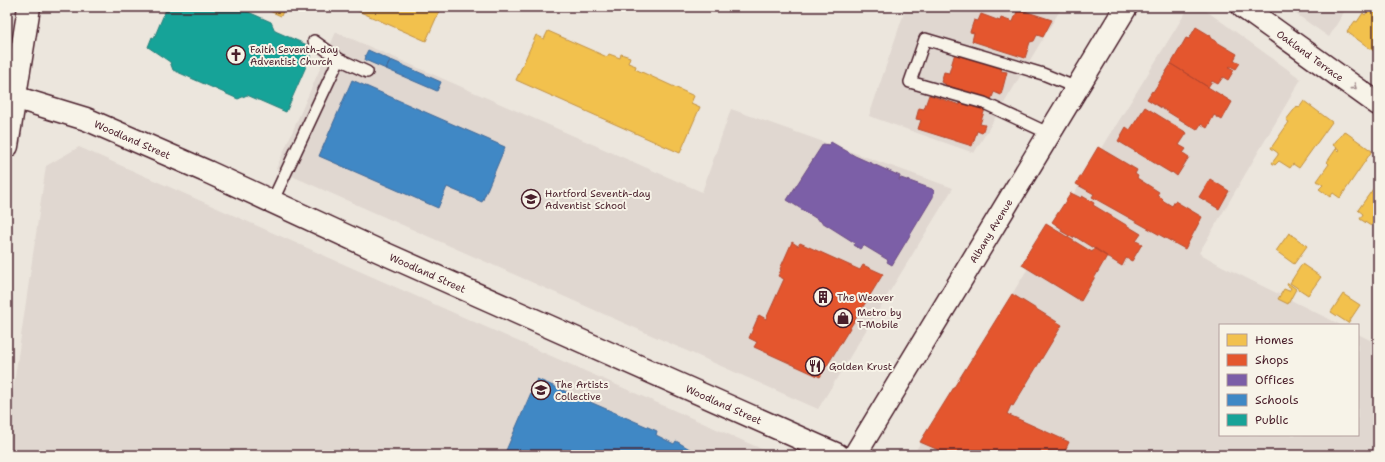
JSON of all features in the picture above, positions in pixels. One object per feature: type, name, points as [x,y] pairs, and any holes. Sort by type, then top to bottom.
[{"type":"main road","points":[[7,146],[11,101],[29,7]]},
{"type":"main road","name":"Albany Avenue","points":[[855,455],[1126,7]]},
{"type":"main road","name":"Oakland Terrace","points":[[1243,7],[1378,104]]},
{"type":"main road","name":"Woodland Street","points":[[11,101],[86,120],[208,172],[379,251],[838,455]]},
{"type":"lane","points":[[1050,134],[984,103],[910,82],[924,39],[1043,74],[1077,88]]},
{"type":"lane","points":[[314,41],[339,59],[367,72]]},
{"type":"lane","points":[[272,202],[339,59]]},
{"type":"shaded area","points":[[906,7],[1062,7],[974,153],[869,116]]},
{"type":"shaded area","points":[[1189,7],[1201,7],[1301,79],[1199,253],[1339,324],[1219,324],[1219,436],[1359,436],[1359,334],[1378,344],[1378,455],[927,455],[916,450]]},
{"type":"shaded area","points":[[1286,7],[1347,7],[1329,37]]},
{"type":"shaded area","name":"Hartford Seventh-day Adventist School","points":[[336,32],[702,192],[731,109],[953,188],[818,409],[276,169]]},
{"type":"shaded area","points":[[79,147],[775,455],[7,455],[7,431],[46,166]]},
{"type":"building: Homes","points":[[263,7],[279,7],[284,9],[281,16]]},
{"type":"building: Homes","points":[[349,7],[441,7],[426,41]]},
{"type":"building: Homes","points":[[1371,7],[1378,7],[1378,54],[1347,32],[1355,21],[1357,22],[1363,13],[1365,15]]},
{"type":"building: Homes","points":[[548,31],[607,57],[609,54],[620,58],[621,54],[630,57],[628,63],[636,66],[635,69],[694,96],[691,103],[700,107],[680,153],[516,80],[536,35],[544,39]]},
{"type":"building: Homes","points":[[1304,101],[1332,122],[1299,168],[1293,164],[1290,168],[1279,161],[1275,165],[1272,163],[1278,153],[1271,148],[1289,122],[1286,120],[1297,106],[1299,108]]},
{"type":"building: Homes","points":[[1344,131],[1372,151],[1340,198],[1333,193],[1330,197],[1319,189],[1323,185],[1317,181],[1329,164],[1327,162],[1336,149],[1338,151],[1340,150],[1333,145]]},
{"type":"building: Homes","points":[[1378,182],[1378,225],[1374,222],[1371,226],[1360,219],[1363,214],[1358,210]]},
{"type":"building: Homes","points":[[1289,233],[1307,246],[1294,264],[1276,251]]},
{"type":"building: Homes","points":[[1302,264],[1321,277],[1308,295],[1290,283]]},
{"type":"building: Homes","points":[[1288,283],[1296,289],[1288,304],[1278,299],[1284,289],[1289,291],[1291,288],[1287,285]]},
{"type":"building: Homes","points":[[1343,294],[1360,305],[1348,323],[1331,312]]},
{"type":"building: Shops","points":[[1018,9],[1052,20],[1043,37],[1037,35],[1034,41],[1030,42],[1025,58],[972,41],[974,33],[970,32],[974,20],[978,21],[981,14],[1000,21],[1001,18],[1013,22]]},
{"type":"building: Shops","points":[[1196,27],[1211,36],[1210,38],[1237,54],[1234,60],[1240,63],[1236,69],[1230,66],[1229,67],[1234,70],[1228,80],[1223,77],[1218,84],[1212,81],[1208,87],[1171,64],[1186,38],[1189,39]]},
{"type":"building: Shops","points":[[955,53],[1002,68],[1001,71],[1007,72],[1001,95],[994,92],[991,100],[945,85],[946,84],[941,82],[944,72],[949,73]]},
{"type":"building: Shops","points":[[1171,64],[1232,102],[1222,120],[1214,115],[1207,128],[1201,124],[1197,130],[1147,99]]},
{"type":"building: Shops","points":[[929,95],[960,105],[960,102],[985,109],[980,124],[985,125],[982,133],[977,131],[972,146],[918,129],[921,120],[916,119],[919,108],[924,109]]},
{"type":"building: Shops","points":[[1145,107],[1187,133],[1179,145],[1186,149],[1183,153],[1189,157],[1177,176],[1118,141],[1126,127],[1130,130]]},
{"type":"building: Shops","points":[[1098,147],[1137,170],[1135,174],[1138,176],[1137,178],[1159,192],[1157,195],[1163,199],[1162,200],[1172,206],[1175,201],[1202,217],[1185,249],[1092,197],[1094,194],[1076,184]]},
{"type":"building: Shops","points":[[1210,179],[1229,191],[1219,209],[1199,197]]},
{"type":"building: Shops","points":[[1071,193],[1081,198],[1082,196],[1094,203],[1093,205],[1141,234],[1136,241],[1142,244],[1132,261],[1126,258],[1122,266],[1074,236],[1073,238],[1061,231],[1062,229],[1052,222]]},
{"type":"building: Shops","points":[[1046,224],[1092,252],[1095,248],[1107,256],[1081,301],[1022,265]]},
{"type":"building: Shops","name":"The Weaver","points":[[792,242],[798,246],[800,243],[860,270],[863,265],[883,274],[820,377],[754,347],[757,342],[749,338],[759,315],[766,319],[784,279],[778,276]]},
{"type":"building: Shops","points":[[1012,294],[1062,325],[1013,406],[1011,405],[1007,414],[1069,442],[1063,455],[950,455],[920,442]]},
{"type":"building: Offices","points":[[831,142],[855,156],[900,176],[899,180],[901,178],[934,191],[933,197],[892,265],[887,262],[888,260],[863,245],[860,249],[854,245],[855,243],[787,200],[823,144],[829,145]]},
{"type":"building: Schools","points":[[368,50],[390,60],[386,69],[365,60]]},
{"type":"building: Schools","points":[[391,60],[441,82],[437,91],[386,69]]},
{"type":"building: Schools","points":[[352,80],[505,147],[482,202],[447,187],[438,208],[319,156]]},
{"type":"building: Schools","points":[[537,379],[657,431],[656,435],[674,444],[676,441],[700,455],[504,455]]},
{"type":"building: Public","name":"Faith Seventh-day Adventist Church","points":[[167,7],[237,7],[271,22],[275,31],[314,48],[286,112],[247,95],[238,99],[173,70],[170,62],[148,47],[152,37],[154,38]]},
{"type":"place","name":"Faith Seventh-day Adventist Church","points":[[236,55]]},
{"type":"place","name":"Hartford Seventh-day Adventist School","points":[[531,199]]},
{"type":"place","name":"The Weaver","points":[[823,297]]},
{"type":"place","name":"Metro by T-Mobile","points":[[843,318]]},
{"type":"place","name":"Golden Krust","points":[[815,366]]},
{"type":"place","name":"The Artists Collective","points":[[541,390]]}]
